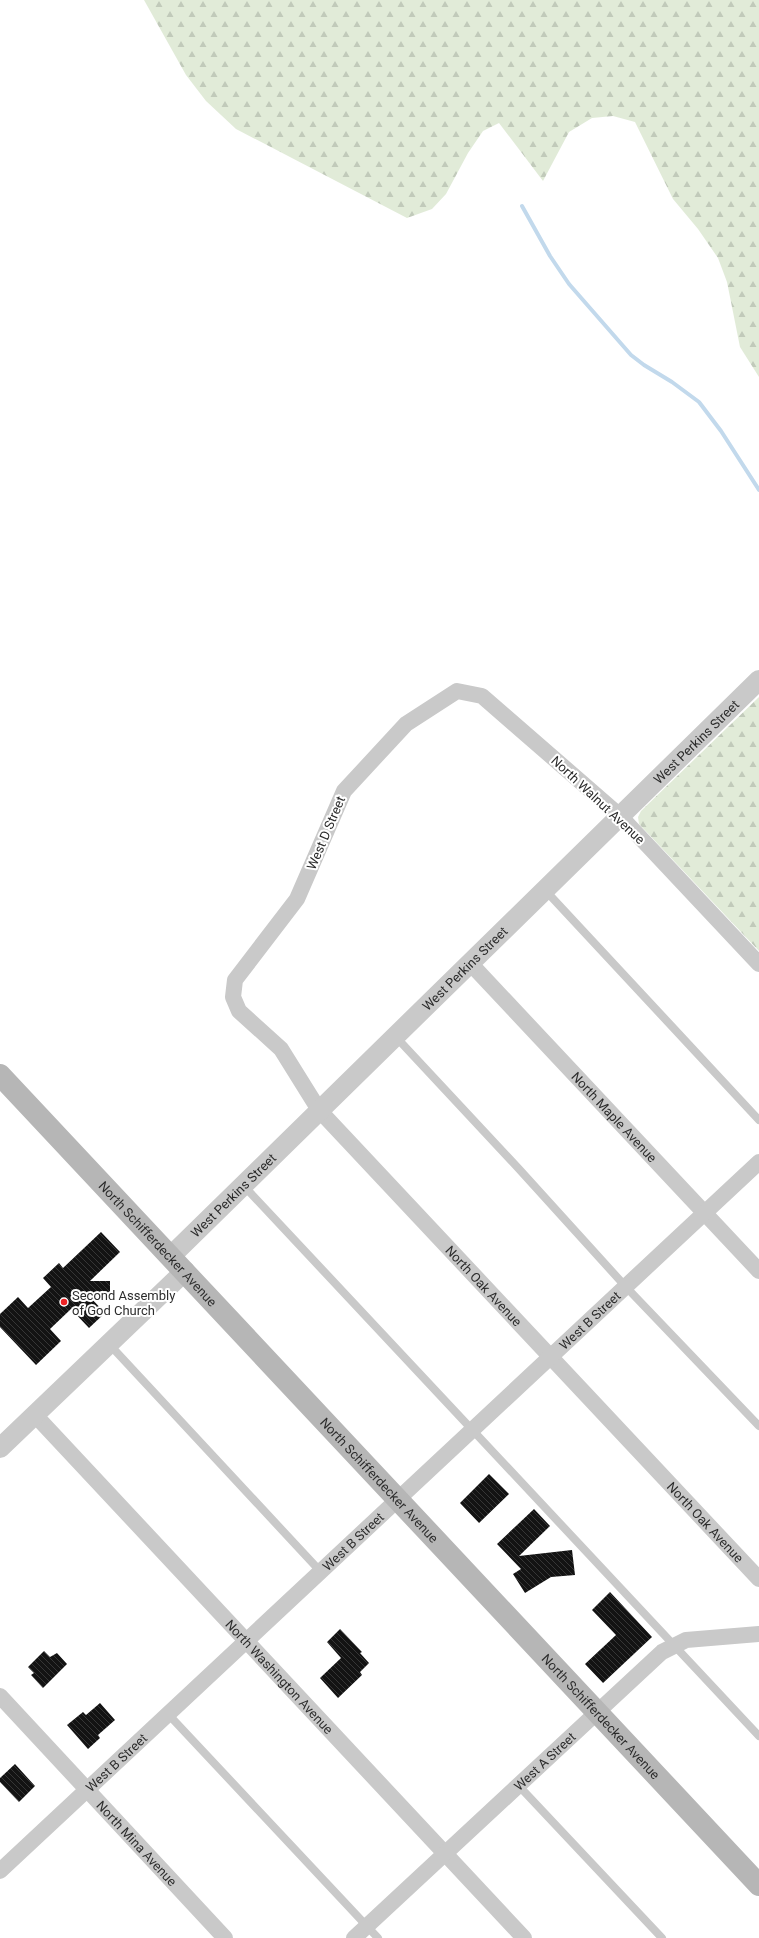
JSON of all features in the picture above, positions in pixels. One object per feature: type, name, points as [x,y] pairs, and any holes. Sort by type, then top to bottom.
[{"type":"main road","name":"North Schifferdecker Avenue","points":[[0,1075],[759,1885]]},
{"type":"street","name":"West Perkins Street","points":[[0,1448],[109,1344],[178,1264],[243,1185],[759,680]]},
{"type":"street","name":"North Walnut Avenue","points":[[457,691],[482,696],[620,816],[759,964]]},
{"type":"street","name":"West D Street","points":[[235,980],[298,899],[344,791],[406,724],[457,691]]},
{"type":"street","name":"North Maple Avenue","points":[[470,963],[759,1271]]},
{"type":"street","name":"North Oak Avenue","points":[[235,980],[233,997],[239,1011],[281,1049],[319,1110],[551,1357],[757,1573]]},
{"type":"street","name":"West B Street","points":[[0,1871],[759,1162]]},
{"type":"street","name":"North Washington Avenue","points":[[34,1415],[524,1938]]},
{"type":"street","name":"West A Street","points":[[354,1938],[662,1652],[686,1640],[759,1634]]},
{"type":"street","name":"North Mina Avenue","points":[[0,1696],[225,1938]]},
{"type":"lane","points":[[545,890],[759,1120]]},
{"type":"lane","points":[[395,1036],[626,1287],[759,1426]]},
{"type":"lane","points":[[243,1185],[759,1736]]},
{"type":"lane","points":[[109,1344],[321,1572]]},
{"type":"lane","points":[[168,1714],[378,1938]]},
{"type":"lane","points":[[518,1786],[662,1938]]},
{"type":"green space","points":[[144,0],[759,0],[759,377],[740,347],[727,282],[718,258],[698,229],[673,199],[635,122],[613,116],[592,118],[569,132],[543,181],[499,123],[483,131],[468,153],[446,194],[432,209],[407,218],[236,129],[206,101],[186,75]]},
{"type":"green space","points":[[759,697],[759,951],[639,824],[638,817],[641,811]]},
{"type":"building","name":"Second Assembly of God Church","points":[[101,1232],[120,1252],[90,1281],[110,1281],[110,1297],[90,1297],[105,1313],[89,1328],[71,1309],[50,1329],[61,1341],[36,1365],[0,1327],[0,1314],[18,1297],[28,1308],[51,1287],[43,1278],[59,1263],[63,1268]]},
{"type":"building","points":[[489,1474],[509,1494],[479,1523],[460,1503]]},
{"type":"building","points":[[534,1509],[550,1526],[519,1556],[572,1550],[575,1575],[551,1577],[525,1593],[513,1574],[521,1569],[497,1544]]},
{"type":"building","points":[[610,1592],[652,1637],[603,1683],[585,1664],[616,1635],[592,1610]]},
{"type":"building","points":[[340,1629],[362,1652],[360,1653],[369,1663],[360,1672],[362,1675],[338,1698],[320,1678],[341,1658],[327,1642]]},
{"type":"building","points":[[44,1651],[50,1657],[57,1653],[67,1664],[43,1688],[31,1675],[34,1673],[28,1667]]},
{"type":"building","points":[[100,1703],[115,1720],[98,1735],[100,1738],[88,1749],[67,1725],[83,1712],[86,1715]]},
{"type":"building","points":[[15,1764],[35,1786],[19,1802],[0,1782],[0,1778]]},
{"type":"waterway","points":[[522,206],[550,256],[569,284],[631,355],[699,402],[721,431],[759,490]]},
{"type":"place","name":"Second Assembly of God Church","points":[[64,1302]]}]
